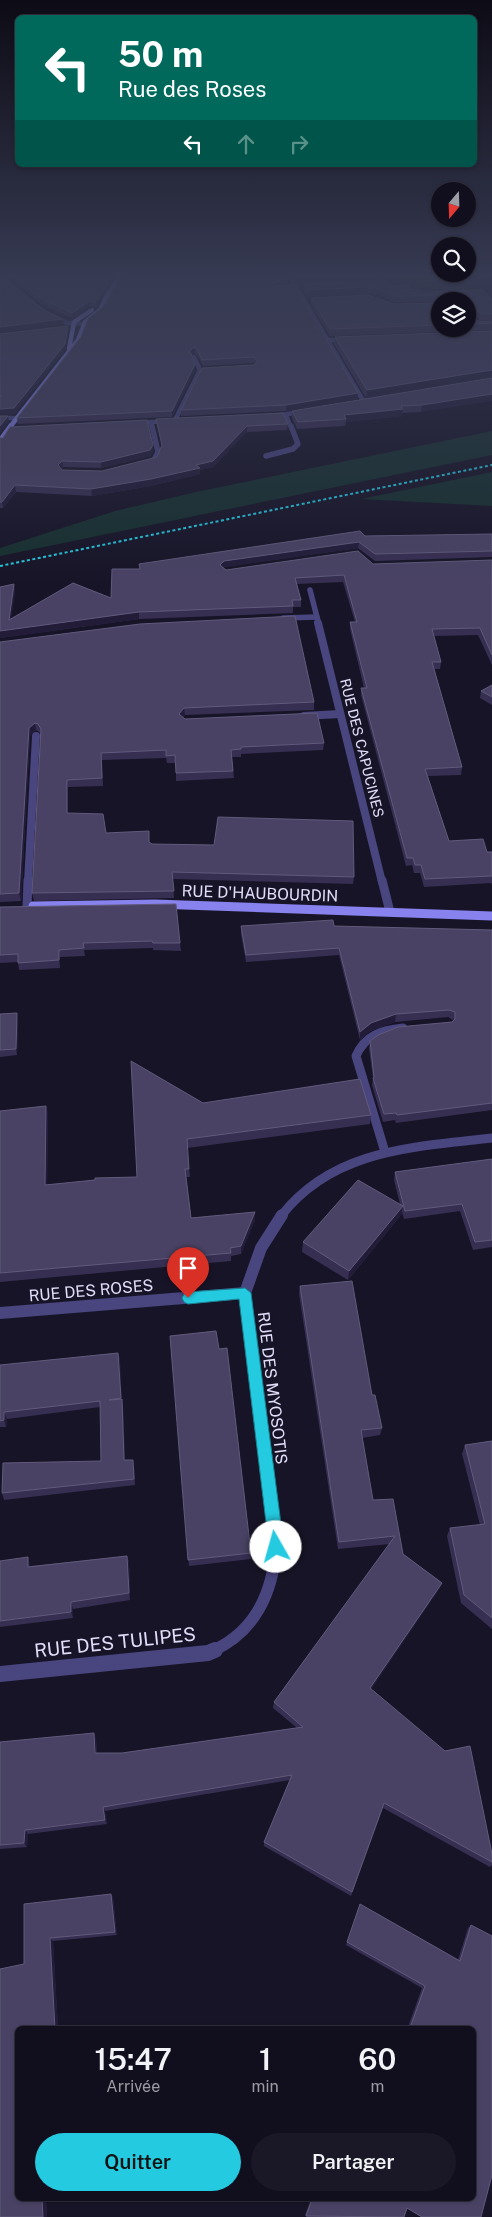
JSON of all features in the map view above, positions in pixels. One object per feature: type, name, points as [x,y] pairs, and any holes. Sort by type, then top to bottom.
[{"type":"street","points":[[0,441],[48,378]]},
{"type":"street","points":[[175,420],[196,378]]},
{"type":"street","points":[[350,378],[364,402]]},
{"type":"street","points":[[355,404],[374,400]]},
{"type":"street","points":[[264,416],[286,415],[315,410]]},
{"type":"street","points":[[266,456],[293,449],[298,444],[286,415]]},
{"type":"street","points":[[0,418],[18,418]]},
{"type":"street","points":[[132,423],[185,420]]},
{"type":"street","points":[[140,464],[157,457],[158,452],[151,422]]},
{"type":"street","points":[[9,429],[19,429]]},
{"type":"street","name":"RUE DES CAPUCINES","points":[[310,590],[390,912]]},
{"type":"street","points":[[279,619],[317,617]]},
{"type":"street","points":[[292,716],[340,714]]},
{"type":"street","name":"RUE D'HAUBOURDIN","points":[[36,736],[22,907],[146,904],[492,916]]},
{"type":"street","points":[[385,1152],[356,1056],[358,1049],[374,1034],[412,1027]]},
{"type":"street","name":"RUE DES MYOSOTIS","points":[[232,1641],[247,1626],[260,1606],[276,1567],[276,1547],[245,1293],[252,1264],[262,1244],[273,1226],[304,1192],[333,1170],[352,1161],[385,1152],[492,1138]]},
{"type":"street","name":"RUE DES ROSES","points":[[0,1313],[245,1293]]},
{"type":"street","name":"RUE DES TULIPES","points":[[0,1674],[208,1653],[232,1641]]},
{"type":"green space","points":[[492,431],[492,455],[0,556],[0,548],[115,511],[196,492]]},
{"type":"green space","points":[[492,472],[492,506],[361,499]]},
{"type":"building","points":[[0,378],[38,378],[14,408],[0,409],[0,397],[2,396],[0,396]]},
{"type":"building","points":[[48,378],[188,378],[172,411],[17,418]]},
{"type":"building","points":[[197,378],[349,378],[358,393],[286,405],[181,410]]},
{"type":"building","points":[[360,378],[439,378],[367,390]]},
{"type":"building","points":[[492,378],[492,394],[422,405],[401,406],[403,409],[344,415],[346,419],[298,422],[292,411]]},
{"type":"building","points":[[283,413],[288,424],[247,426],[213,461],[196,465],[200,468],[151,479],[91,489],[15,485],[0,502],[0,438],[3,438],[10,427],[147,420],[153,445],[150,450],[101,462],[62,461],[58,465],[62,470],[102,471],[157,457],[162,445],[156,419]]},
{"type":"building","points":[[0,416],[8,416],[0,426]]},
{"type":"building","points":[[360,531],[365,536],[492,534],[492,551],[375,554],[359,542],[224,561],[220,565],[226,570],[358,551],[373,564],[492,560],[492,655],[480,628],[432,629],[441,662],[432,662],[462,767],[425,769],[449,841],[483,839],[487,852],[492,852],[492,876],[425,879],[421,865],[415,865],[413,858],[407,858],[361,688],[367,688],[350,622],[357,622],[344,575],[295,578],[301,600],[292,600],[293,606],[139,612],[0,631],[0,587],[14,584],[9,620],[73,583],[111,598],[112,569],[140,569],[139,564]]},
{"type":"building","points":[[295,616],[314,702],[184,708],[179,714],[185,719],[317,713],[324,743],[241,747],[241,749],[231,750],[233,771],[176,773],[175,755],[166,756],[166,750],[101,753],[102,778],[67,780],[67,813],[103,814],[106,833],[149,831],[149,842],[152,844],[214,845],[218,817],[353,821],[354,877],[172,872],[174,891],[32,893],[41,729],[35,723],[29,728],[19,893],[0,894],[0,642],[140,624]]},
{"type":"building","points":[[492,685],[492,697],[481,691]]},
{"type":"building","points":[[176,904],[180,943],[153,943],[152,941],[83,943],[84,948],[59,950],[59,960],[18,963],[18,954],[0,955],[0,907]]},
{"type":"building","points":[[333,920],[334,926],[492,930],[492,1103],[397,1115],[396,1113],[384,1114],[373,1078],[370,1041],[378,1035],[398,1027],[452,1022],[455,1019],[455,1012],[449,1010],[396,1014],[371,1023],[360,1032],[339,948],[246,955],[241,926]]},
{"type":"building","points":[[17,1013],[16,1049],[0,1050],[0,1014]]},
{"type":"building","points":[[131,1061],[203,1103],[360,1079],[371,1115],[187,1139],[189,1169],[185,1169],[191,1218],[255,1212],[241,1246],[230,1248],[231,1253],[0,1273],[0,1111],[46,1106],[45,1185],[95,1180],[95,1178],[137,1177]]},
{"type":"building","points":[[492,1159],[492,1240],[475,1242],[462,1204],[405,1211],[395,1172]]},
{"type":"building","points":[[358,1180],[403,1206],[349,1271],[303,1242]]},
{"type":"building","points":[[352,1281],[372,1395],[375,1395],[382,1428],[361,1430],[373,1500],[393,1499],[403,1554],[442,1583],[370,1688],[445,1751],[470,1746],[492,1862],[384,1803],[352,1892],[264,1842],[292,1775],[103,1807],[105,1820],[25,1830],[24,1843],[0,1845],[0,1742],[94,1733],[95,1753],[122,1753],[303,1727],[274,1702],[395,1536],[339,1542],[300,1286]]},
{"type":"building","points":[[216,1331],[219,1349],[227,1348],[251,1553],[188,1560],[170,1336]]},
{"type":"building","points":[[118,1353],[121,1398],[109,1400],[122,1399],[124,1460],[133,1460],[134,1479],[2,1493],[3,1463],[101,1461],[100,1401],[4,1412],[4,1420],[0,1421],[0,1365]]},
{"type":"building","points":[[492,1441],[492,1618],[464,1595],[450,1528],[485,1524],[465,1445]]},
{"type":"building","points":[[127,1556],[129,1593],[71,1602],[71,1612],[0,1621],[0,1561],[28,1557],[28,1567]]},
{"type":"building","points":[[111,1894],[115,1932],[50,1938],[55,2026],[15,2026],[15,2201],[42,2201],[43,2217],[0,2217],[0,1969],[24,1964],[24,1904]]},
{"type":"building","points":[[360,1904],[460,1961],[471,1925],[492,1936],[492,2175],[481,2217],[422,2217],[407,2208],[404,2217],[306,2216],[311,2201],[476,2201],[476,2026],[412,2026],[425,1986],[347,1942]]},
{"type":"railway","points":[[0,566],[492,465]]},
{"type":"route","points":[[188,1298],[245,1293],[276,1547]]}]
